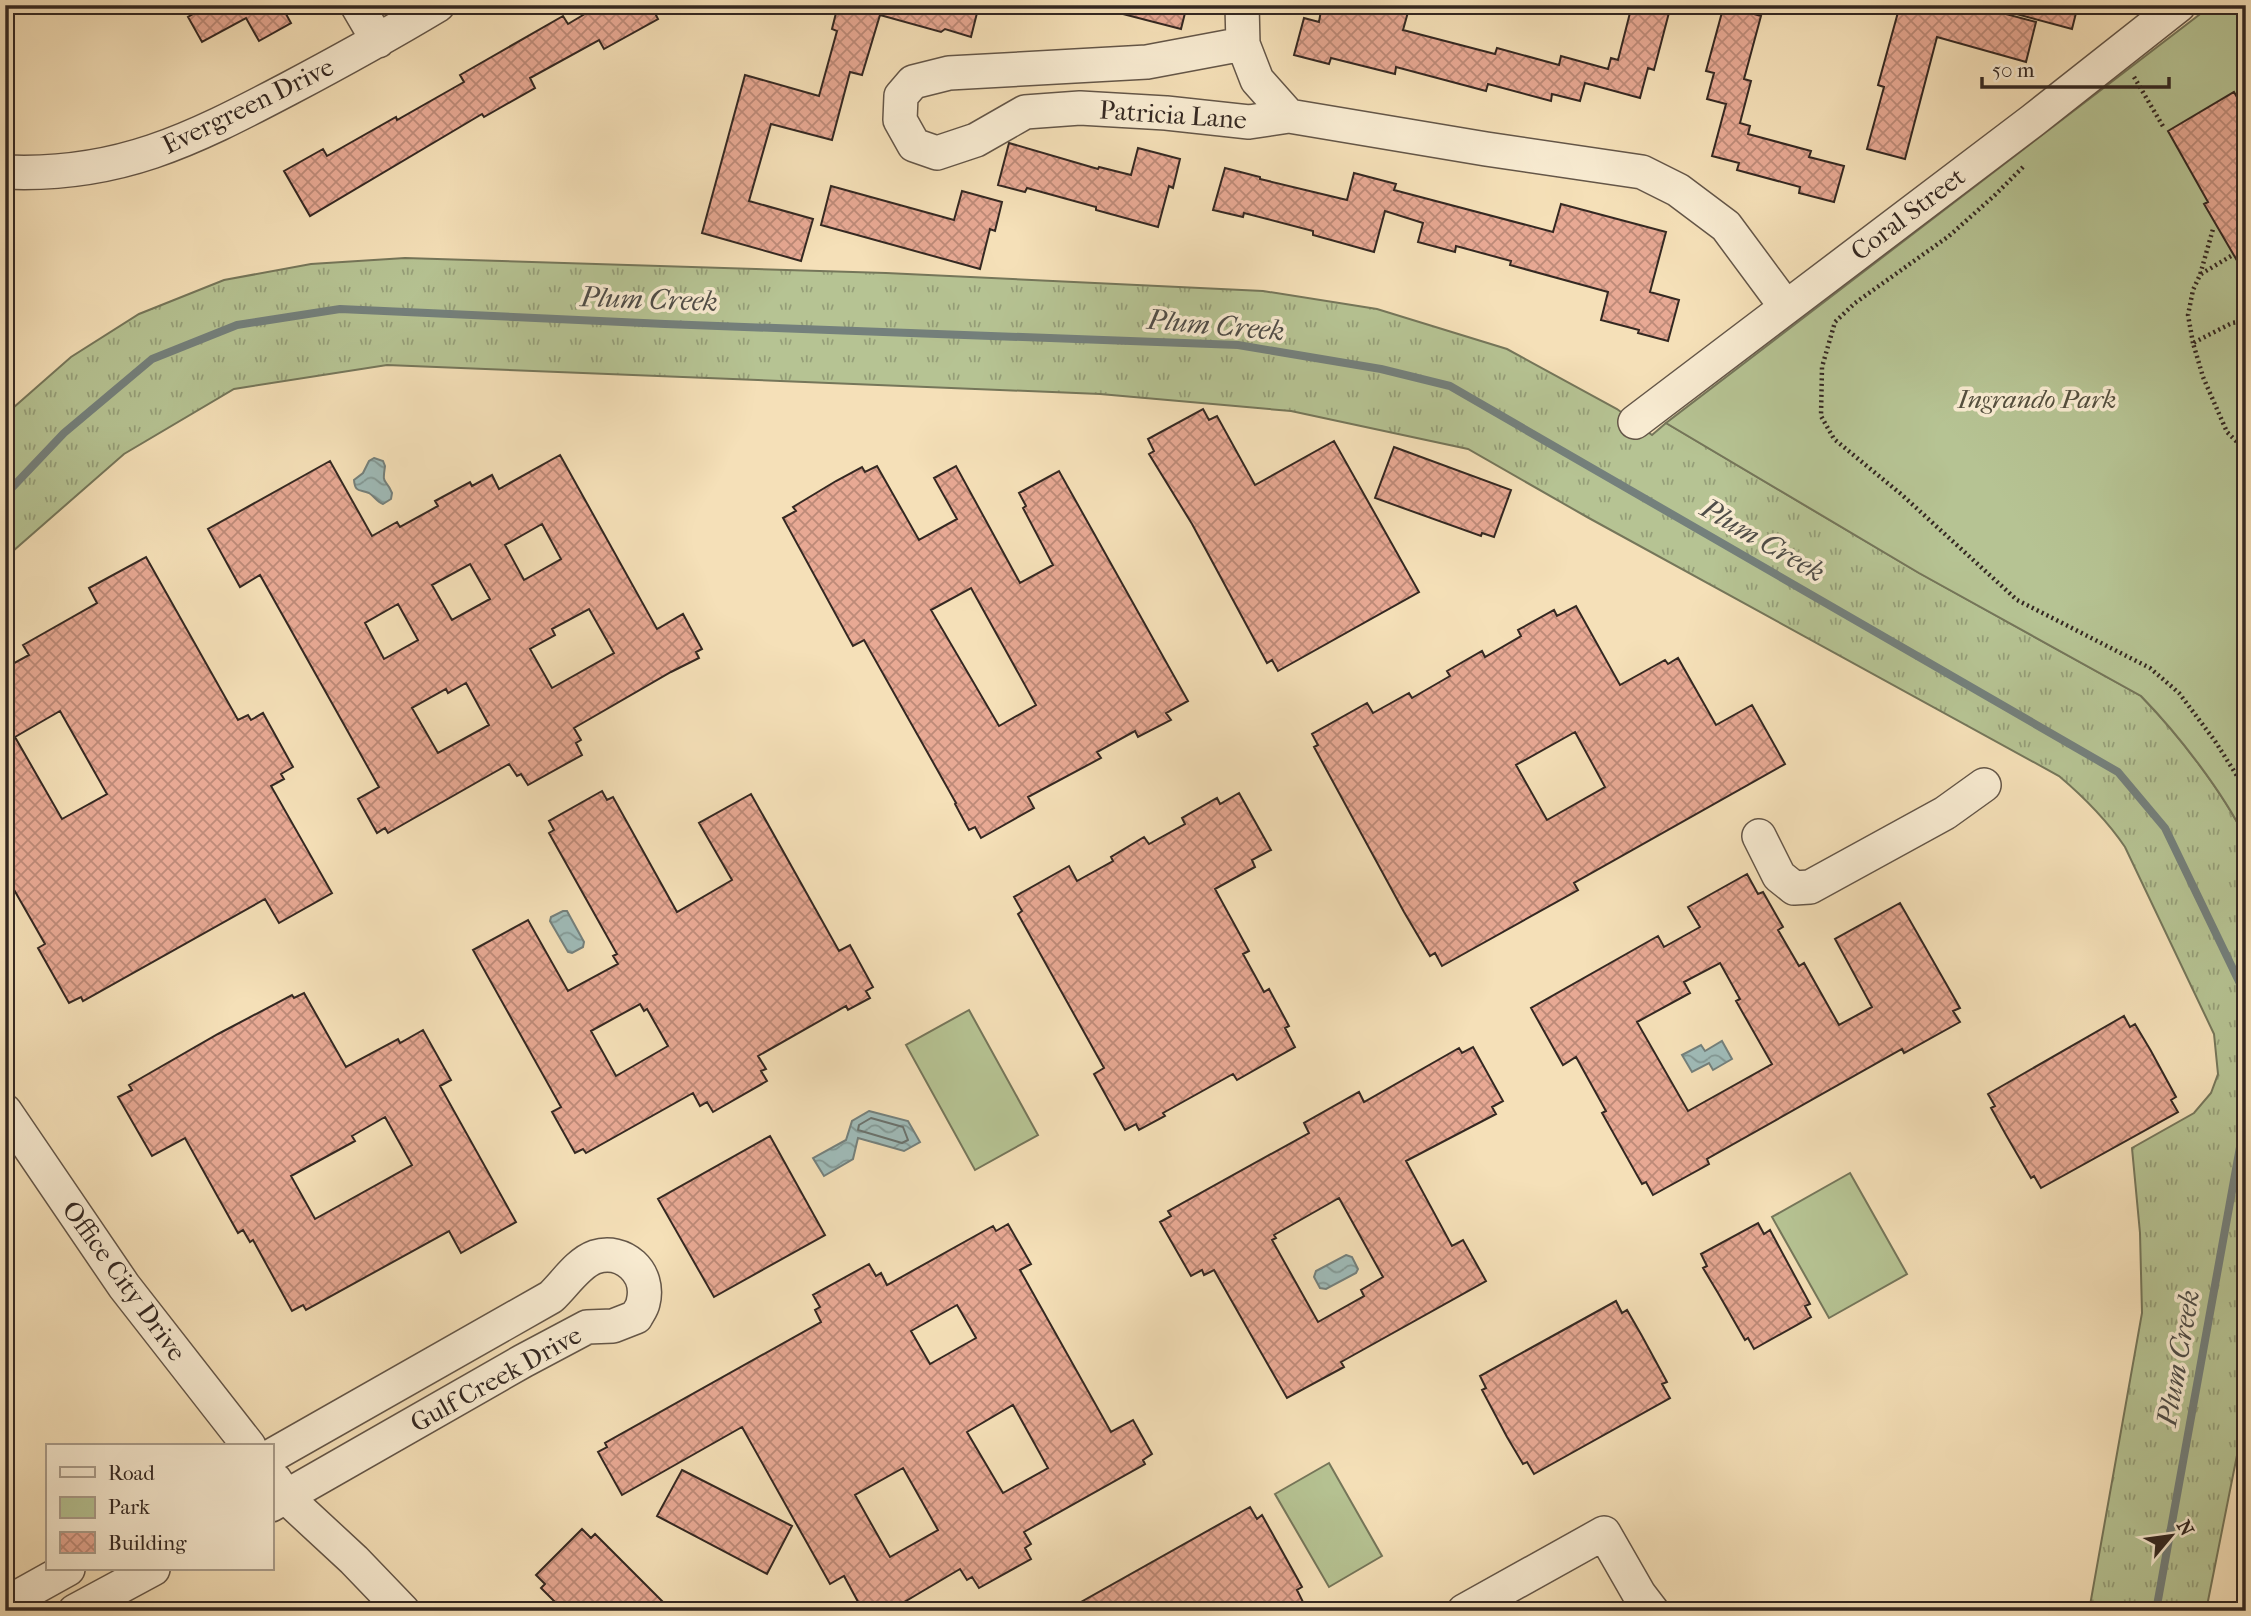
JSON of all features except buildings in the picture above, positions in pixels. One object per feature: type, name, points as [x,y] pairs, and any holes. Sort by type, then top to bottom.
[{"type":"street","points":[[357,5],[378,41]]},
{"type":"street","name":"Evergreen Drive","points":[[5,172],[42,174],[99,167],[158,151],[209,130],[378,41],[438,5]]},
{"type":"street","points":[[1241,5],[1243,44],[1257,80],[1289,116]]},
{"type":"street","name":"Coral Street","points":[[1635,422],[2179,5]]},
{"type":"street","name":"Patricia Lane","points":[[1243,44],[1147,62],[949,73],[914,82],[901,96],[900,120],[914,145],[937,153],[976,140],[1025,112],[1080,108],[1166,113],[1249,122],[1289,116],[1642,172],[1678,190],[1726,226],[1786,307]]},
{"type":"street","points":[[1759,836],[1779,876],[1794,888],[1810,887],[1945,813],[1984,785]]},
{"type":"street","name":"Office City Drive","points":[[5,1111],[124,1286],[247,1444]]},
{"type":"street","name":"Gulf Creek Drive","points":[[273,1455],[551,1297],[579,1268],[593,1258],[613,1254],[630,1260],[640,1274],[644,1289],[643,1303],[636,1317],[613,1326],[587,1327],[276,1492]]},
{"type":"street","points":[[276,1492],[354,1560],[403,1611]]},
{"type":"street","points":[[1464,1611],[1604,1533],[1639,1594],[1652,1611]]},
{"type":"street","points":[[5,1604],[66,1570]]},
{"type":"street","points":[[75,1611],[151,1570]]},
{"type":"path","points":[[2119,53],[2164,128]]},
{"type":"path","points":[[2024,166],[1949,236],[1855,303],[1835,322],[1822,367],[1821,416],[1834,439],[1901,494],[2017,600],[2150,668],[2179,693],[2215,741],[2246,790]]},
{"type":"path","points":[[2213,229],[2193,290],[2188,315],[2203,377],[2227,432],[2246,451]]},
{"type":"path","points":[[2200,275],[2231,256]]},
{"type":"path","points":[[2193,343],[2232,323],[2246,321]]},
{"type":"green space","name":"Ingrando Park","points":[[2212,5],[2246,5],[2246,839],[2199,764],[2141,696],[1919,573],[1666,423]]},
{"type":"green space","points":[[405,258],[886,273],[1263,291],[1377,309],[1507,349],[1617,409],[1652,435],[1666,423],[1919,573],[2141,696],[2199,764],[2246,839],[2246,1410],[2206,1611],[2089,1611],[2142,1313],[2140,1233],[2132,1148],[2194,1113],[2211,1093],[2218,1074],[2214,1034],[2125,847],[2095,809],[2059,776],[1468,449],[1291,411],[1100,394],[387,365],[234,389],[124,454],[5,558],[5,415],[71,357],[139,314],[224,280],[311,264]]},
{"type":"green space","points":[[969,1010],[1038,1135],[975,1170],[906,1045]]},
{"type":"green space","points":[[1850,1173],[1907,1274],[1829,1318],[1772,1217]]},
{"type":"green space","points":[[1329,1463],[1382,1556],[1329,1587],[1275,1494]]},
{"type":"water","points":[[374,458],[383,461],[384,479],[392,493],[391,499],[383,504],[369,493],[357,489],[354,480]]},
{"type":"water","points":[[567,911],[584,942],[583,947],[572,953],[568,952],[550,921],[551,917]]},
{"type":"water","points":[[1722,1041],[1732,1059],[1713,1070],[1709,1063],[1692,1072],[1682,1055],[1701,1045],[1705,1051]]},
{"type":"water","points":[[869,1111],[908,1121],[920,1142],[904,1151],[858,1138],[853,1159],[824,1176],[813,1158],[846,1140],[852,1121]]},
{"type":"water","points":[[1346,1255],[1352,1257],[1358,1269],[1356,1273],[1326,1289],[1320,1288],[1314,1277],[1316,1271]]},
{"type":"waterway","name":"Plum Creek","points":[[5,495],[64,433],[152,359],[237,325],[340,309],[1238,345],[1381,369],[1450,386],[2118,772],[2165,828],[2246,996]]},
{"type":"waterway","name":"Plum Creek","points":[[2156,1611],[2246,1114]]}]
